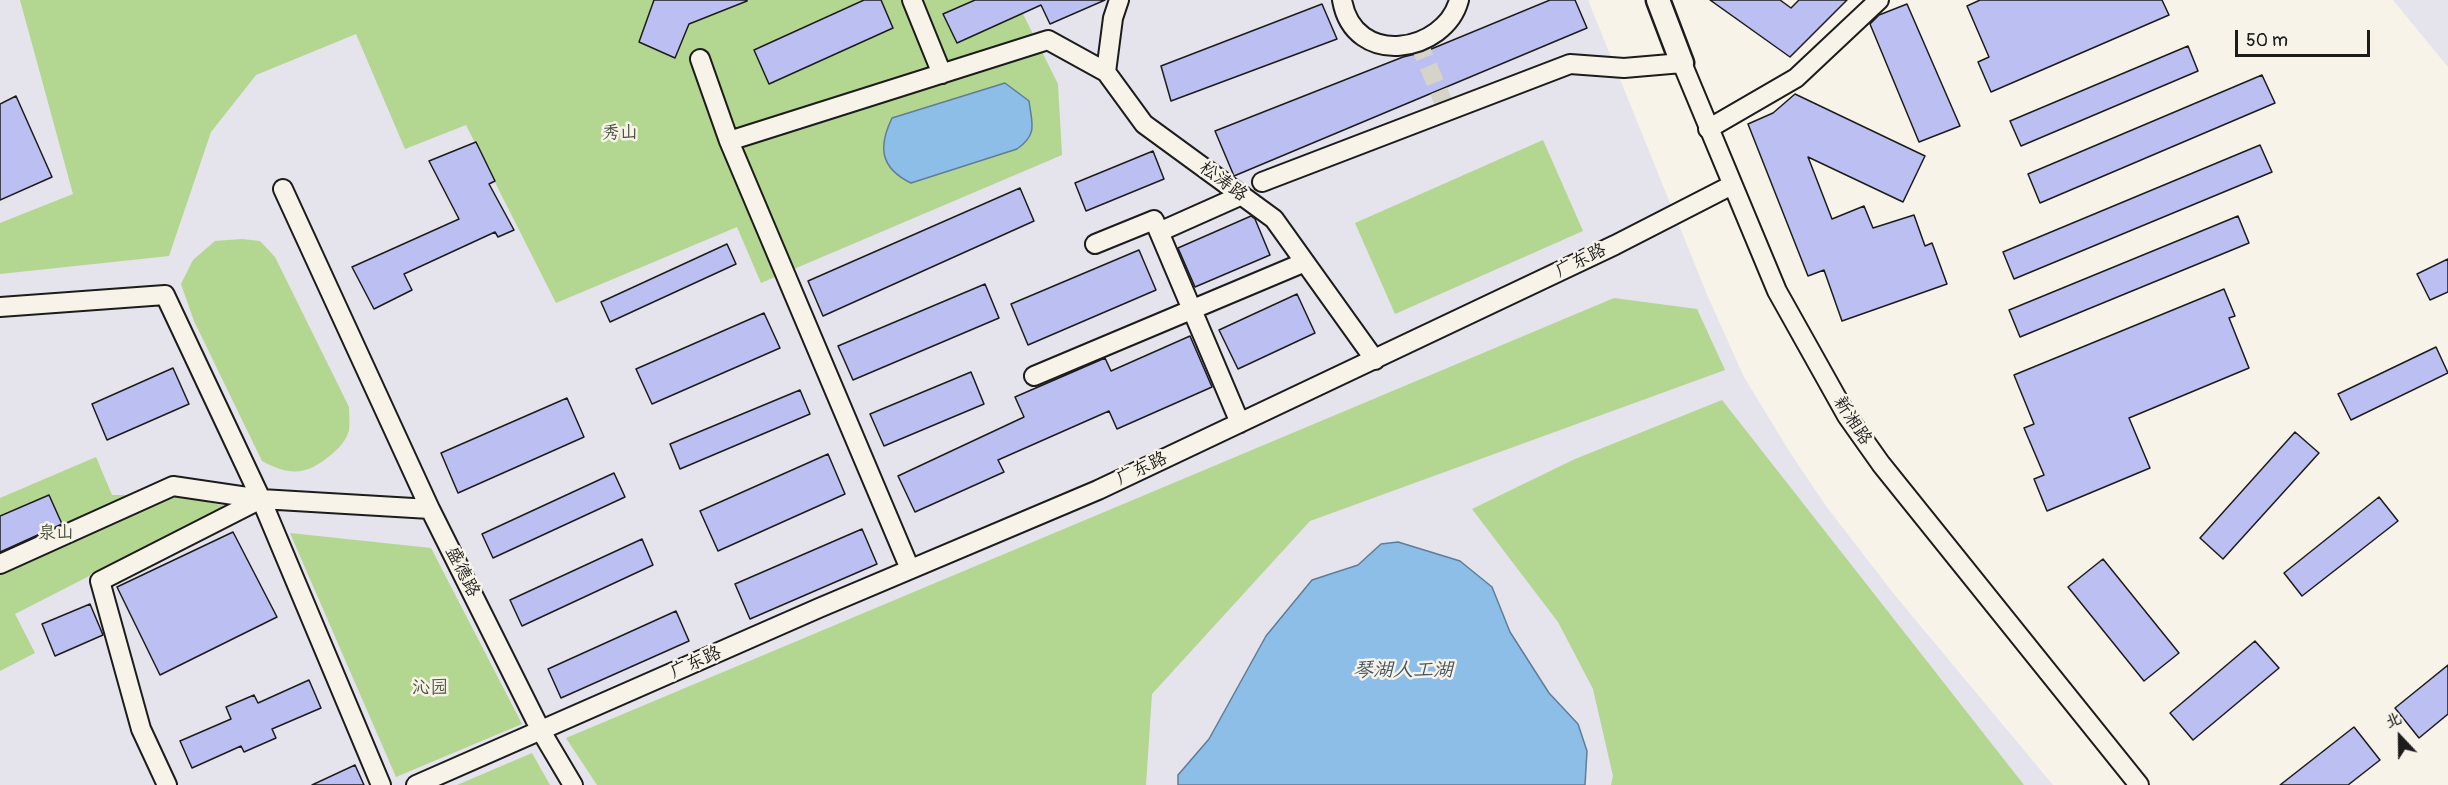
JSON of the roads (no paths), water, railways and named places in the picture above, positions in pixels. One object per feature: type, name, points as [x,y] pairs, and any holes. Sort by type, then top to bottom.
[{"type":"main road","name":"新湘路","points":[[1658,0],[1682,63]]},
{"type":"street","points":[[912,0],[942,74]]},
{"type":"street","points":[[729,141],[1048,40],[1106,72],[1113,18],[1119,0]]},
{"type":"street","points":[[1342,0],[1344,11],[1353,27],[1367,40],[1380,46],[1399,46],[1435,33],[1448,20],[1459,0]]},
{"type":"street","points":[[1708,129],[1796,78],[1879,0]]},
{"type":"street","points":[[700,59],[729,141],[910,569]]},
{"type":"street","points":[[1262,182],[1570,64],[1624,68],[1682,63]]},
{"type":"street","name":"新湘路","points":[[1682,63],[1777,291],[1847,416],[1881,464],[2139,785]]},
{"type":"street","name":"松涛路","points":[[1106,72],[1144,124],[1275,219],[1375,360]]},
{"type":"street","name":"广东路","points":[[416,785],[910,569],[1098,490],[1615,245],[1732,185]]},
{"type":"street","name":"盛德路","points":[[284,189],[430,509],[541,731],[573,785]]},
{"type":"street","points":[[1159,232],[1242,195]]},
{"type":"street","points":[[1095,244],[1154,220],[1240,423]]},
{"type":"street","points":[[1034,376],[1305,262]]},
{"type":"street","points":[[0,307],[165,295],[261,499],[381,785]]},
{"type":"street","points":[[0,564],[173,486],[261,499],[430,509]]},
{"type":"street","points":[[167,785],[141,729],[100,581],[261,499]]},
{"type":"water","points":[[1005,83],[1029,101],[1032,128],[1024,144],[1017,149],[911,183],[893,171],[885,156],[884,147],[892,118]]},
{"type":"water","name":"琴湖人工湖","points":[[1398,542],[1460,561],[1492,587],[1510,632],[1549,693],[1578,724],[1587,751],[1585,785],[1178,785],[1178,775],[1209,739],[1266,636],[1312,580],[1358,565],[1381,544]]},
{"type":"tunnel","points":[[1418,41],[1447,111]]},
{"type":"park label","name":"秀山","points":[[620,133]]},
{"type":"park label","name":"泉山","points":[[56,533]]},
{"type":"park label","name":"沁园","points":[[430,688]]}]
